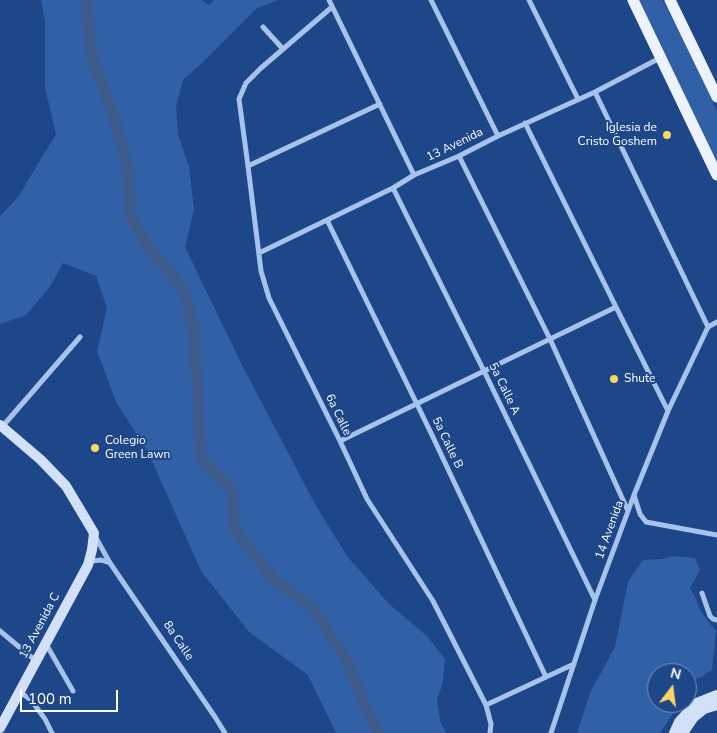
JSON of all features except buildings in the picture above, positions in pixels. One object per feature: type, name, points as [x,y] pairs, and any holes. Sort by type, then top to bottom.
[{"type":"main road","points":[[632,0],[717,175]]},
{"type":"main road","points":[[670,0],[717,97]]},
{"type":"street","points":[[329,0],[414,175]]},
{"type":"street","points":[[431,0],[498,136]]},
{"type":"street","points":[[529,0],[578,99]]},
{"type":"street","points":[[264,27],[283,49],[332,7]]},
{"type":"street","name":"6a Calle","points":[[283,49],[246,82],[238,99],[261,271],[269,298],[340,440],[367,499],[433,601],[486,705],[491,724],[490,733]]},
{"type":"street","name":"13 Avenida","points":[[259,253],[393,188],[414,175],[595,92],[660,58]]},
{"type":"street","points":[[595,92],[708,327],[717,322]]},
{"type":"street","points":[[248,166],[380,104]]},
{"type":"street","points":[[525,123],[668,411]]},
{"type":"street","points":[[459,156],[550,339],[628,511]]},
{"type":"street","name":"5a Calle A","points":[[393,188],[595,600]]},
{"type":"street","name":"5a Calle B","points":[[327,220],[546,677]]},
{"type":"street","points":[[340,440],[616,307]]},
{"type":"street","name":"14 Avenida","points":[[574,664],[634,494],[668,411],[708,327]]},
{"type":"street","points":[[1,426],[80,337]]},
{"type":"street","name":"8a Calle","points":[[1,426],[42,460],[66,486],[110,563],[225,733]]},
{"type":"street","points":[[634,494],[640,514],[646,522],[717,535]]},
{"type":"street","name":"13 Avenida C","points":[[0,728],[88,565],[94,533]]},
{"type":"street","points":[[88,565],[92,561],[101,560],[110,563]]},
{"type":"street","points":[[702,593],[710,616],[717,620]]},
{"type":"street","points":[[0,631],[36,661]]},
{"type":"street","points":[[46,643],[73,691]]},
{"type":"street","points":[[486,705],[574,664]]},
{"type":"street","points":[[551,733],[574,664]]},
{"type":"street","points":[[20,692],[31,700],[45,719],[52,733]]},
{"type":"street","points":[[674,733],[679,722],[697,703],[717,695]]},
{"type":"street","points":[[683,733],[694,717],[704,709],[717,705]]},
{"type":"shaded area","points":[[41,0],[201,0],[209,5],[214,0],[278,0],[257,8],[183,80],[176,106],[178,135],[189,167],[194,209],[185,247],[243,367],[315,504],[347,556],[389,604],[427,636],[445,659],[443,682],[437,700],[440,721],[446,733],[336,733],[308,675],[249,632],[201,571],[148,452],[116,402],[97,351],[107,308],[96,276],[63,263],[50,287],[26,315],[0,324],[0,216],[18,197],[56,134],[45,88],[45,21]]},
{"type":"shaded area","points":[[635,0],[662,0],[683,38],[717,111],[717,165]]},
{"type":"shaded area","points":[[672,556],[695,558],[700,570],[690,588],[701,612],[716,631],[712,670],[697,678],[697,663],[647,663],[647,713],[673,713],[660,733],[577,733],[590,693],[615,647],[628,582],[643,560],[662,559]]},
{"type":"waterway","points":[[86,0],[92,59],[114,116],[128,170],[130,215],[149,248],[184,290],[194,331],[201,459],[232,490],[235,530],[275,581],[312,607],[345,657],[371,720],[379,733]]},
{"type":"place","name":"Iglesia de Cristo Goshem","points":[[667,135]]},
{"type":"place","name":"Shute","points":[[614,379]]},
{"type":"place","name":"Colegio Green Lawn","points":[[95,448]]}]
